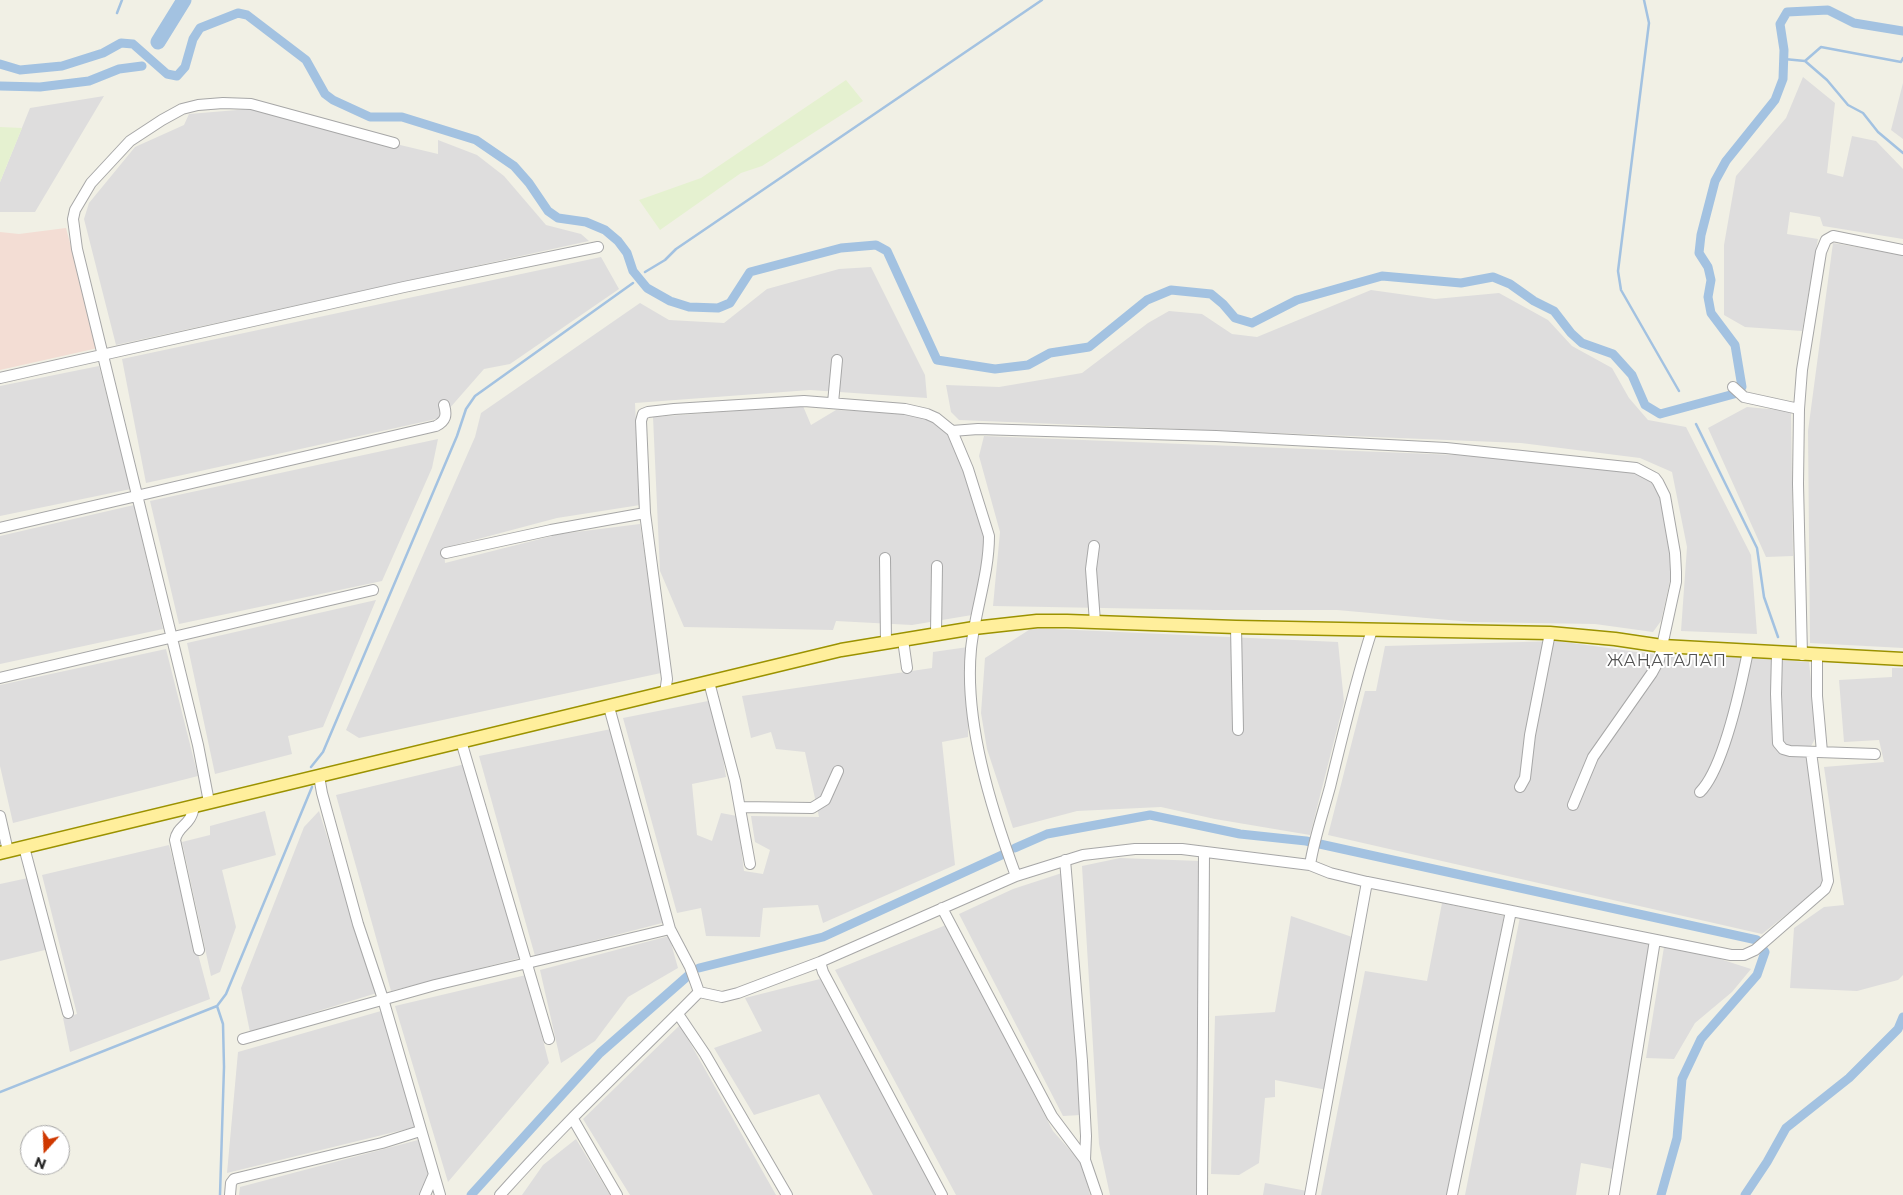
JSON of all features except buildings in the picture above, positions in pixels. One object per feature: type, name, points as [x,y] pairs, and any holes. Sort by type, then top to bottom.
[{"type":"main road","points":[[4,852],[841,650],[936,633],[1037,621],[1550,633],[1615,639],[1662,646],[1903,659]]},
{"type":"street","points":[[209,802],[198,745],[77,249],[73,219],[79,201],[91,183],[136,136],[182,109],[198,105],[241,103],[270,109],[394,143]]},
{"type":"street","points":[[1802,654],[1798,484],[1799,409],[1802,370],[1821,252],[1826,240],[1833,236],[1903,250]]},
{"type":"street","points":[[0,378],[404,287],[598,247]]},
{"type":"street","points":[[833,403],[837,360]]},
{"type":"street","points":[[1736,391],[1744,397],[1799,409]]},
{"type":"street","points":[[665,693],[667,679],[645,513],[641,416],[645,412],[735,404],[804,401],[905,408],[936,418],[952,431],[968,469],[988,536],[989,547],[982,595],[974,628],[970,665],[975,738],[1004,841],[1016,876]]},
{"type":"street","points":[[0,528],[436,426],[444,422],[446,418],[444,405]]},
{"type":"street","points":[[952,431],[1171,434],[1437,448],[1636,468],[1655,478],[1665,496],[1675,553],[1676,582],[1660,660],[1593,757],[1573,805]]},
{"type":"street","points":[[446,553],[550,530],[645,513]]},
{"type":"street","points":[[1094,546],[1092,569],[1095,622]]},
{"type":"street","points":[[884,558],[886,643]]},
{"type":"street","points":[[936,566],[936,633]]},
{"type":"street","points":[[0,678],[373,590]]},
{"type":"street","points":[[1236,627],[1238,730]]},
{"type":"street","points":[[1310,865],[1312,850],[1328,795],[1356,679],[1372,630]]},
{"type":"street","points":[[1520,787],[1525,778],[1529,743],[1550,633]]},
{"type":"street","points":[[903,640],[907,668]]},
{"type":"street","points":[[1700,792],[1710,781],[1735,711],[1748,652]]},
{"type":"street","points":[[1777,653],[1778,743],[1783,749],[1790,751],[1875,754]]},
{"type":"street","points":[[1817,655],[1817,696],[1822,752]]},
{"type":"street","points":[[710,682],[740,807],[750,864]]},
{"type":"street","points":[[609,707],[670,930],[690,967],[699,992]]},
{"type":"street","points":[[461,741],[549,1039]]},
{"type":"street","points":[[699,992],[726,997],[820,962],[1016,876],[1065,860],[1082,855],[1156,848],[1310,865],[1330,873],[1367,882],[1731,955],[1744,955],[1755,950],[1825,889],[1827,885],[1811,752]]},
{"type":"street","points":[[740,807],[812,808],[825,800],[838,771]]},
{"type":"street","points":[[319,776],[353,906],[440,1195]]},
{"type":"street","points":[[194,806],[191,820],[177,832],[174,840],[199,950]]},
{"type":"street","points":[[0,816],[4,852]]},
{"type":"street","points":[[24,847],[68,1012]]},
{"type":"street","points":[[1202,1195],[1204,852]]},
{"type":"street","points":[[1065,860],[1082,1070],[1086,1136],[1085,1160]]},
{"type":"street","points":[[1310,1195],[1367,882]]},
{"type":"street","points":[[942,908],[1052,1116],[1085,1160],[1097,1195]]},
{"type":"street","points":[[1452,1195],[1511,911]]},
{"type":"street","points":[[243,1039],[443,983],[670,930]]},
{"type":"street","points":[[1614,1195],[1655,940]]},
{"type":"street","points":[[820,962],[942,1195]]},
{"type":"street","points":[[500,1195],[543,1148],[699,992]]},
{"type":"street","points":[[678,1014],[704,1054],[786,1195]]},
{"type":"street","points":[[573,1119],[616,1195]]},
{"type":"street","points":[[230,1195],[231,1182],[234,1179],[373,1145],[420,1131]]},
{"type":"street","points":[[424,1195],[434,1174]]},
{"type":"shaded area","points":[[1803,77],[1835,103],[1827,173],[1843,177],[1852,136],[1876,141],[1903,169],[1903,239],[1823,226],[1820,217],[1790,212],[1787,234],[1818,239],[1802,331],[1745,327],[1724,315],[1724,245],[1736,176],[1786,118]]},
{"type":"shaded area","points":[[1903,83],[1903,139],[1891,130]]},
{"type":"shaded area","points":[[104,96],[35,212],[0,212],[0,182],[30,108]]},
{"type":"shaded area","points":[[249,109],[438,154],[438,140],[477,155],[504,176],[546,225],[581,234],[589,241],[116,345],[84,219],[89,203],[135,147],[184,125],[189,114]]},
{"type":"shaded area","points":[[66,228],[98,348],[0,370],[0,232],[19,234]]},
{"type":"shaded area","points":[[1833,243],[1903,255],[1903,648],[1810,643],[1808,431]]},
{"type":"shaded area","points":[[601,257],[619,289],[510,364],[484,369],[441,418],[146,483],[122,359]]},
{"type":"shaded area","points":[[871,267],[925,375],[927,398],[810,390],[635,403],[640,505],[557,518],[444,548],[445,563],[560,534],[640,524],[651,596],[658,615],[661,673],[359,738],[346,730],[475,437],[481,413],[640,303],[669,320],[724,323],[767,289],[839,269]]},
{"type":"shaded area","points":[[1371,290],[1435,299],[1499,293],[1548,320],[1572,346],[1612,368],[1629,398],[1648,420],[1686,427],[1751,555],[1757,634],[1681,631],[1687,547],[1672,472],[1640,458],[1521,443],[959,420],[951,412],[946,385],[999,387],[1082,373],[1148,323],[1169,311],[1202,314],[1232,334],[1257,337]]},
{"type":"shaded area","points":[[99,366],[131,489],[0,516],[0,386]]},
{"type":"shaded area","points":[[803,406],[811,425],[836,410],[896,412],[932,417],[955,442],[986,541],[972,615],[912,625],[836,621],[833,630],[684,627],[660,571],[653,417]]},
{"type":"shaded area","points":[[1747,407],[1791,411],[1793,556],[1766,557],[1708,428]]},
{"type":"shaded area","points":[[984,436],[1506,457],[1622,470],[1647,477],[1660,490],[1671,543],[1671,576],[1661,621],[1653,632],[1595,624],[1471,622],[1337,610],[993,606],[1000,532],[979,456]]},
{"type":"shaded area","points":[[438,439],[432,468],[382,581],[179,624],[150,501]]},
{"type":"shaded area","points":[[134,505],[163,629],[0,664],[0,536]]},
{"type":"shaded area","points":[[376,600],[323,727],[288,736],[292,754],[215,774],[187,643]]},
{"type":"shaded area","points":[[1032,628],[1338,642],[1344,702],[1310,835],[1215,819],[1161,807],[1077,811],[1013,828],[987,749],[981,713],[985,658]]},
{"type":"shaded area","points":[[1557,641],[1696,660],[1718,656],[1809,662],[1817,735],[1808,752],[1826,883],[1762,934],[1328,835],[1365,691],[1376,691],[1385,646]]},
{"type":"shaded area","points":[[968,647],[968,737],[942,742],[955,865],[823,923],[818,905],[763,908],[760,937],[706,936],[701,908],[677,913],[623,718],[708,701],[717,721],[726,777],[692,784],[697,835],[712,841],[721,813],[737,816],[744,871],[763,874],[770,850],[755,842],[751,816],[819,817],[805,752],[776,749],[771,732],[751,738],[742,696],[932,668],[933,652]]},
{"type":"shaded area","points":[[166,649],[198,776],[13,823],[0,766],[0,685]]},
{"type":"shaded area","points":[[1892,668],[1903,668],[1903,975],[1898,980],[1857,991],[1790,988],[1794,928],[1824,907],[1844,905],[1824,767],[1884,762],[1879,740],[1844,742],[1839,680],[1892,677]]},
{"type":"shaded area","points":[[611,729],[666,922],[535,956],[479,756]]},
{"type":"shaded area","points":[[465,764],[520,958],[391,991],[336,795]]},
{"type":"shaded area","points":[[265,811],[276,855],[222,870],[236,927],[220,972],[211,976],[182,842],[210,835],[210,826]]},
{"type":"shaded area","points":[[319,811],[377,993],[250,1032],[241,988],[304,827]]},
{"type":"shaded area","points":[[169,845],[210,999],[70,1052],[63,1018],[77,1014],[42,875]]},
{"type":"shaded area","points":[[1120,858],[1200,861],[1197,1195],[1110,1195],[1099,1144],[1082,866]]},
{"type":"shaded area","points":[[1062,873],[1081,1115],[1063,1116],[959,914],[1013,889]]},
{"type":"shaded area","points":[[28,878],[49,949],[0,961],[0,884]]},
{"type":"shaded area","points":[[1442,903],[1504,916],[1449,1195],[1321,1195],[1365,971],[1427,981]]},
{"type":"shaded area","points":[[1291,916],[1355,938],[1327,1090],[1275,1080],[1275,1097],[1265,1098],[1259,1163],[1239,1175],[1211,1174],[1215,1016],[1275,1012]]},
{"type":"shaded area","points":[[1520,917],[1651,944],[1613,1169],[1581,1163],[1576,1195],[1465,1195]]},
{"type":"shaded area","points":[[946,925],[1053,1131],[1083,1165],[1090,1195],[956,1195],[835,970]]},
{"type":"shaded area","points":[[669,936],[678,968],[628,997],[595,1041],[561,1063],[540,970]]},
{"type":"shaded area","points":[[1664,947],[1717,958],[1751,969],[1732,992],[1695,1023],[1674,1059],[1646,1058]]},
{"type":"shaded area","points":[[526,975],[549,1063],[448,1182],[395,1006]]},
{"type":"shaded area","points":[[820,979],[937,1195],[873,1195],[819,1094],[754,1115],[714,1048],[762,1031],[745,998]]},
{"type":"shaded area","points":[[381,1011],[415,1127],[227,1173],[238,1052]]},
{"type":"shaded area","points":[[680,1025],[776,1195],[630,1195],[583,1119]]},
{"type":"shaded area","points":[[576,1139],[610,1195],[522,1195],[543,1165]]},
{"type":"shaded area","points":[[418,1140],[428,1173],[421,1195],[239,1195],[240,1187]]},
{"type":"shaded area","points":[[1265,1183],[1307,1191],[1306,1195],[1263,1195]]},
{"type":"green space","points":[[846,80],[863,101],[762,166],[741,173],[660,230],[639,200],[701,178]]},
{"type":"green space","points":[[0,127],[22,128],[0,182]]},
{"type":"waterway","points":[[117,13],[122,0]]},
{"type":"waterway","points":[[158,42],[184,0]]},
{"type":"waterway","points":[[645,272],[1042,0]]},
{"type":"waterway","points":[[1644,0],[1649,23],[1618,271],[1621,290],[1679,391]]},
{"type":"waterway","points":[[0,64],[20,70],[62,66],[103,53],[121,43],[133,44],[167,74],[177,76],[185,67],[193,39],[200,28],[238,13],[247,15],[306,60],[325,94],[333,100],[370,117],[402,117],[476,140],[514,166],[529,183],[548,211],[558,218],[586,222],[605,230],[618,241],[627,253],[633,271],[647,288],[670,301],[689,307],[718,308],[730,303],[750,272],[841,248],[876,245],[887,251],[937,360],[995,369],[1028,365],[1050,353],[1089,347],[1147,300],[1171,290],[1211,294],[1235,318],[1252,323],[1297,300],[1382,276],[1461,283],[1493,277],[1510,284],[1534,301],[1554,311],[1571,333],[1582,343],[1613,354],[1632,375],[1645,405],[1660,414],[1734,394],[1742,387],[1735,345],[1711,313],[1708,297],[1711,280],[1708,267],[1699,253],[1701,235],[1715,181],[1726,161],[1775,100],[1783,79],[1784,50],[1780,24],[1787,12],[1828,10],[1854,23],[1903,31]]},
{"type":"waterway","points":[[1784,59],[1805,61],[1821,47],[1901,62],[1903,58]]},
{"type":"waterway","points":[[1805,61],[1827,80],[1848,105],[1863,113],[1878,132],[1903,153]]},
{"type":"waterway","points":[[0,86],[40,87],[89,81],[119,69],[142,66]]},
{"type":"waterway","points":[[311,767],[323,752],[457,436],[466,409],[475,396],[633,283]]},
{"type":"waterway","points":[[1696,424],[1757,548],[1764,597],[1778,637]]},
{"type":"waterway","points":[[0,1092],[217,1006],[226,994],[312,787]]},
{"type":"waterway","points":[[1015,848],[1047,834],[1150,815],[1240,834],[1306,841],[1757,940],[1765,952],[1757,975],[1701,1039],[1682,1079],[1677,1138],[1661,1195]]},
{"type":"waterway","points":[[699,968],[823,937],[1004,854]]},
{"type":"waterway","points":[[471,1195],[600,1053],[690,974]]},
{"type":"waterway","points":[[217,1006],[223,1024],[224,1067],[220,1195]]},
{"type":"waterway","points":[[1745,1195],[1767,1162],[1786,1128],[1849,1078],[1898,1029],[1903,1017]]},
{"type":"district","name":"ЖАҢАТАЛАП","points":[[1667,661]]}]
